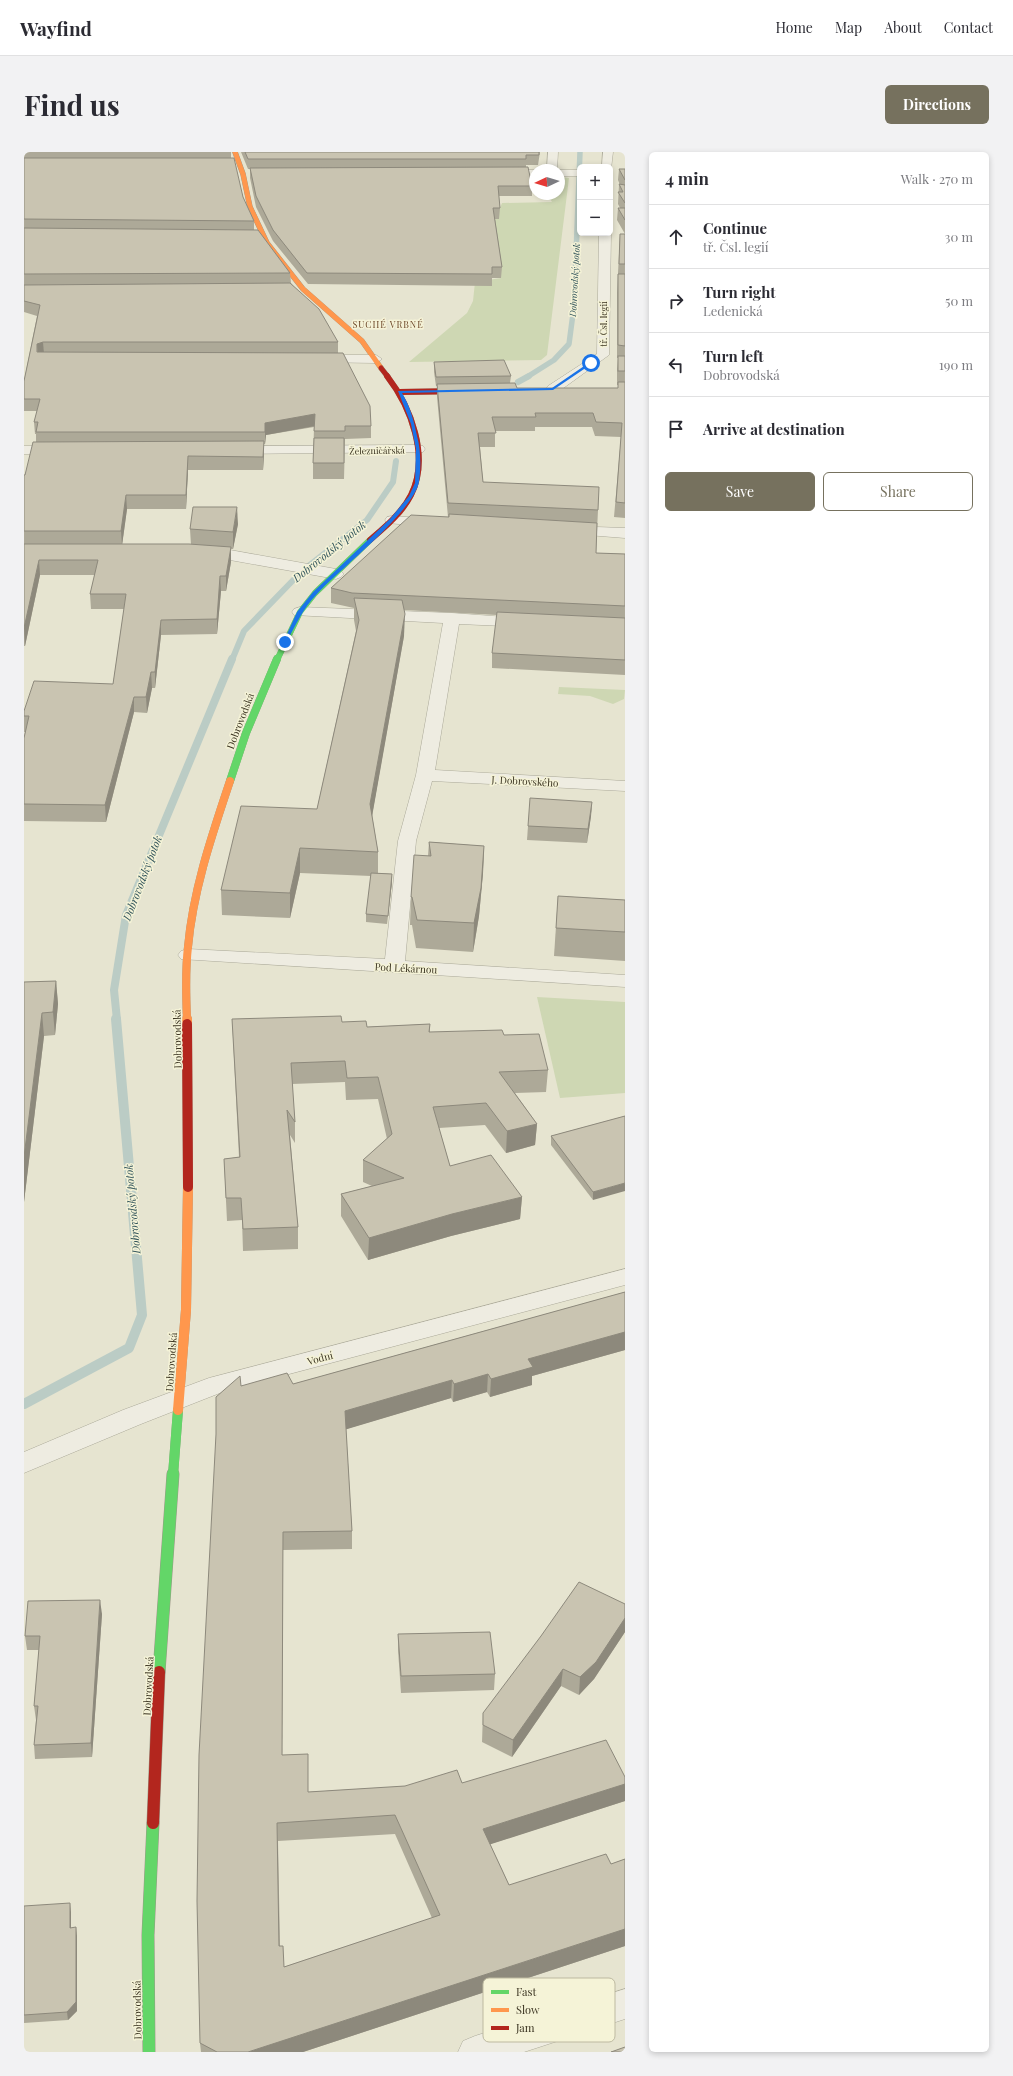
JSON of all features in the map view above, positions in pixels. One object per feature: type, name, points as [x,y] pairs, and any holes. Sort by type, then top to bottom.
[{"type":"main road","name":"Dobrovodská","points":[[149,2052],[148,1935],[158,1678],[186,1310],[189,1134],[186,986],[189,935],[200,882],[220,810],[246,733],[279,655],[300,612],[315,593],[392,520],[411,496],[417,483],[418,449],[413,424],[400,392],[362,341],[303,289],[259,236],[250,207],[242,169],[235,152]]},
{"type":"main road","points":[[550,389],[568,389]]},
{"type":"main road","points":[[400,392],[477,391]]},
{"type":"street","points":[[552,164],[553,152]]},
{"type":"street","points":[[608,152],[610,164]]},
{"type":"street","points":[[229,164],[255,174]]},
{"type":"street","points":[[492,173],[529,173]]},
{"type":"street","name":"tř. Čsl. legií","points":[[550,389],[603,355],[605,236]]},
{"type":"street","points":[[603,280],[618,281]]},
{"type":"street","points":[[290,289],[303,289]]},
{"type":"street","points":[[304,359],[376,359]]},
{"type":"street","points":[[594,362],[614,363]]},
{"type":"street","name":"Železničářská","points":[[222,450],[418,449]]},
{"type":"street","points":[[24,450],[72,450]]},
{"type":"street","points":[[392,520],[450,524]]},
{"type":"street","points":[[555,529],[625,533]]},
{"type":"street","points":[[186,553],[230,555],[336,574]]},
{"type":"street","points":[[300,612],[538,623]]},
{"type":"street","points":[[394,967],[407,841],[425,775],[452,618]]},
{"type":"street","name":"J. Dobrovského","points":[[425,775],[625,786]]},
{"type":"street","name":"Pod Lékárnou","points":[[188,956],[486,971],[625,981]]},
{"type":"street","name":"Vodní","points":[[24,1463],[102,1429],[218,1384],[625,1277]]},
{"type":"street","points":[[615,2007],[625,2004]]},
{"type":"street","points":[[475,2052],[506,2042]]},
{"type":"green space","points":[[565,178],[569,178],[547,355],[541,360],[409,362],[467,313],[473,301],[475,282],[501,278],[483,250],[502,203],[552,202],[551,200],[565,200]]},
{"type":"green space","points":[[559,687],[625,690],[624,699],[613,704],[590,696],[558,694]]},
{"type":"green space","points":[[537,997],[625,1002],[625,1093],[560,1098]]},
{"type":"building","points":[[245,152],[539,152],[539,155],[526,155],[526,159],[248,159]]},
{"type":"building","points":[[24,158],[234,158],[243,197],[254,221],[24,219]]},
{"type":"building","points":[[528,167],[529,186],[498,186],[500,208],[493,208],[502,267],[492,267],[492,274],[307,273],[273,230],[256,196],[250,168]]},
{"type":"building","points":[[619,169],[625,169],[625,180]]},
{"type":"building","points":[[619,184],[625,185],[625,203],[618,192],[623,192]]},
{"type":"building","points":[[618,208],[625,208],[625,220]]},
{"type":"building","points":[[24,228],[258,230],[290,273],[24,274]]},
{"type":"building","points":[[620,234],[625,234],[625,264],[619,264]]},
{"type":"building","points":[[618,274],[625,274],[625,346],[618,345]]},
{"type":"building","points":[[290,283],[319,309],[338,342],[43,342],[37,344],[37,352],[343,353],[370,406],[371,426],[345,426],[345,431],[314,431],[315,414],[265,423],[265,432],[36,432],[38,422],[34,422],[40,399],[24,399],[24,381],[40,305],[24,301],[24,285]]},
{"type":"building","points":[[618,356],[625,356],[625,371],[618,371]]},
{"type":"building","points":[[504,360],[511,376],[436,377],[434,362]]},
{"type":"building","points":[[618,382],[625,382],[625,503],[616,502],[622,423],[596,422],[593,413],[535,413],[536,417],[492,417],[496,433],[478,433],[483,482],[599,487],[598,510],[448,503],[437,384],[515,383],[517,388],[618,388]]},
{"type":"building","points":[[314,438],[344,438],[344,463],[313,463]]},
{"type":"building","points":[[264,441],[263,457],[188,456],[186,495],[126,495],[121,531],[24,531],[24,475],[33,442]]},
{"type":"building","points":[[193,507],[237,507],[233,532],[190,529]]},
{"type":"building","points":[[449,514],[597,523],[596,553],[625,554],[625,606],[352,593],[331,588],[411,515],[449,517]]},
{"type":"building","points":[[24,544],[189,544],[231,547],[226,576],[220,576],[217,619],[161,620],[155,672],[151,672],[146,697],[134,697],[105,805],[24,804],[24,738],[29,716],[24,716],[24,711],[34,681],[113,684],[126,594],[90,594],[98,560],[39,560],[24,628]]},
{"type":"building","points":[[354,598],[402,600],[405,614],[370,804],[378,852],[300,848],[290,893],[221,890],[241,806],[317,809],[359,620]]},
{"type":"building","points":[[497,612],[625,618],[625,660],[492,653]]},
{"type":"building","points":[[530,798],[592,802],[588,829],[528,826]]},
{"type":"building","points":[[429,842],[484,846],[481,888],[474,923],[417,920],[411,897],[414,855],[431,856]]},
{"type":"building","points":[[371,873],[392,874],[388,916],[366,914]]},
{"type":"building","points":[[558,896],[625,900],[625,932],[556,928]]},
{"type":"building","points":[[56,981],[53,1012],[42,1013],[24,1157],[24,982]]},
{"type":"building","points":[[341,1016],[342,1022],[366,1021],[367,1027],[430,1024],[429,1032],[502,1030],[504,1035],[539,1034],[548,1070],[499,1072],[537,1124],[507,1131],[486,1103],[433,1107],[450,1166],[491,1155],[522,1197],[452,1214],[369,1238],[341,1194],[404,1178],[363,1160],[392,1134],[378,1077],[347,1078],[345,1061],[291,1063],[295,1122],[287,1110],[298,1227],[243,1229],[241,1198],[226,1198],[224,1159],[240,1157],[232,1019]]},
{"type":"building","points":[[625,1116],[625,1183],[593,1192],[551,1136]]},
{"type":"building","points":[[625,1292],[625,1332],[528,1359],[533,1367],[491,1379],[488,1374],[454,1384],[452,1380],[345,1411],[352,1531],[283,1532],[282,1755],[308,1754],[308,1792],[405,1786],[457,1770],[462,1783],[606,1740],[625,1777],[625,1784],[483,1829],[509,1885],[606,1854],[611,1864],[625,1859],[625,1929],[248,2052],[217,2052],[200,2043],[197,1901],[199,1755],[216,1434],[216,1397],[240,1376],[241,1386],[287,1373],[293,1384]],"holes":[[[395,1815],[440,1915],[284,1967],[283,1946],[279,1946],[277,1823]]]},
{"type":"building","points":[[579,1582],[625,1604],[625,1618],[596,1662],[580,1677],[563,1669],[513,1740],[483,1725],[483,1713],[541,1636]]},
{"type":"building","points":[[100,1600],[91,1743],[34,1745],[38,1706],[34,1706],[40,1636],[25,1636],[28,1601]]},
{"type":"building","points":[[490,1632],[495,1674],[401,1676],[398,1634]]},
{"type":"building","points":[[70,1903],[70,1928],[76,1927],[76,2002],[67,2012],[24,2015],[24,1906]]},
{"type":"building","points":[[625,2047],[625,2052],[611,2052]]},
{"type":"waterway","name":"Dobrovodský potok","points":[[527,377],[554,360],[569,344],[574,306],[580,152]]},
{"type":"waterway","name":"Dobrovodský potok","points":[[518,382],[529,376]]},
{"type":"waterway","name":"Dobrovodský potok","points":[[232,660],[244,631],[302,571],[367,520],[393,482],[396,461]]},
{"type":"waterway","name":"Dobrovodský potok","points":[[117,1020],[114,990],[126,915],[232,659]]},
{"type":"waterway","name":"Dobrovodský potok","points":[[24,1404],[129,1348],[142,1315],[116,1019]]},
{"type":"traffic: fast","points":[[230,781],[246,733],[285,641],[300,612],[315,593],[370,540]]},
{"type":"traffic: fast","points":[[159,1672],[178,1410]]},
{"type":"traffic: fast","points":[[149,2052],[148,1935],[153,1823]]},
{"type":"traffic: slow","points":[[235,152],[243,174],[250,207],[267,243],[303,289],[362,341],[381,368]]},
{"type":"traffic: slow","points":[[187,1024],[187,957],[192,915],[206,857],[230,781]]},
{"type":"traffic: slow","points":[[178,1410],[186,1310],[188,1187]]},
{"type":"traffic: jam","points":[[370,540],[403,508],[411,495],[418,474],[417,449],[413,424],[400,394],[381,368]]},
{"type":"traffic: jam","points":[[399,392],[466,391]]},
{"type":"traffic: jam","points":[[187,1024],[188,1187]]},
{"type":"traffic: jam","points":[[153,1823],[159,1672]]},
{"type":"district","name":"SUCHÉ VRBNÉ","points":[[388,324]]},
{"type":"route","points":[[285,642],[300,612],[315,593],[392,520],[411,496],[417,483],[418,449],[413,424],[400,392],[553,389],[591,363]]}]
